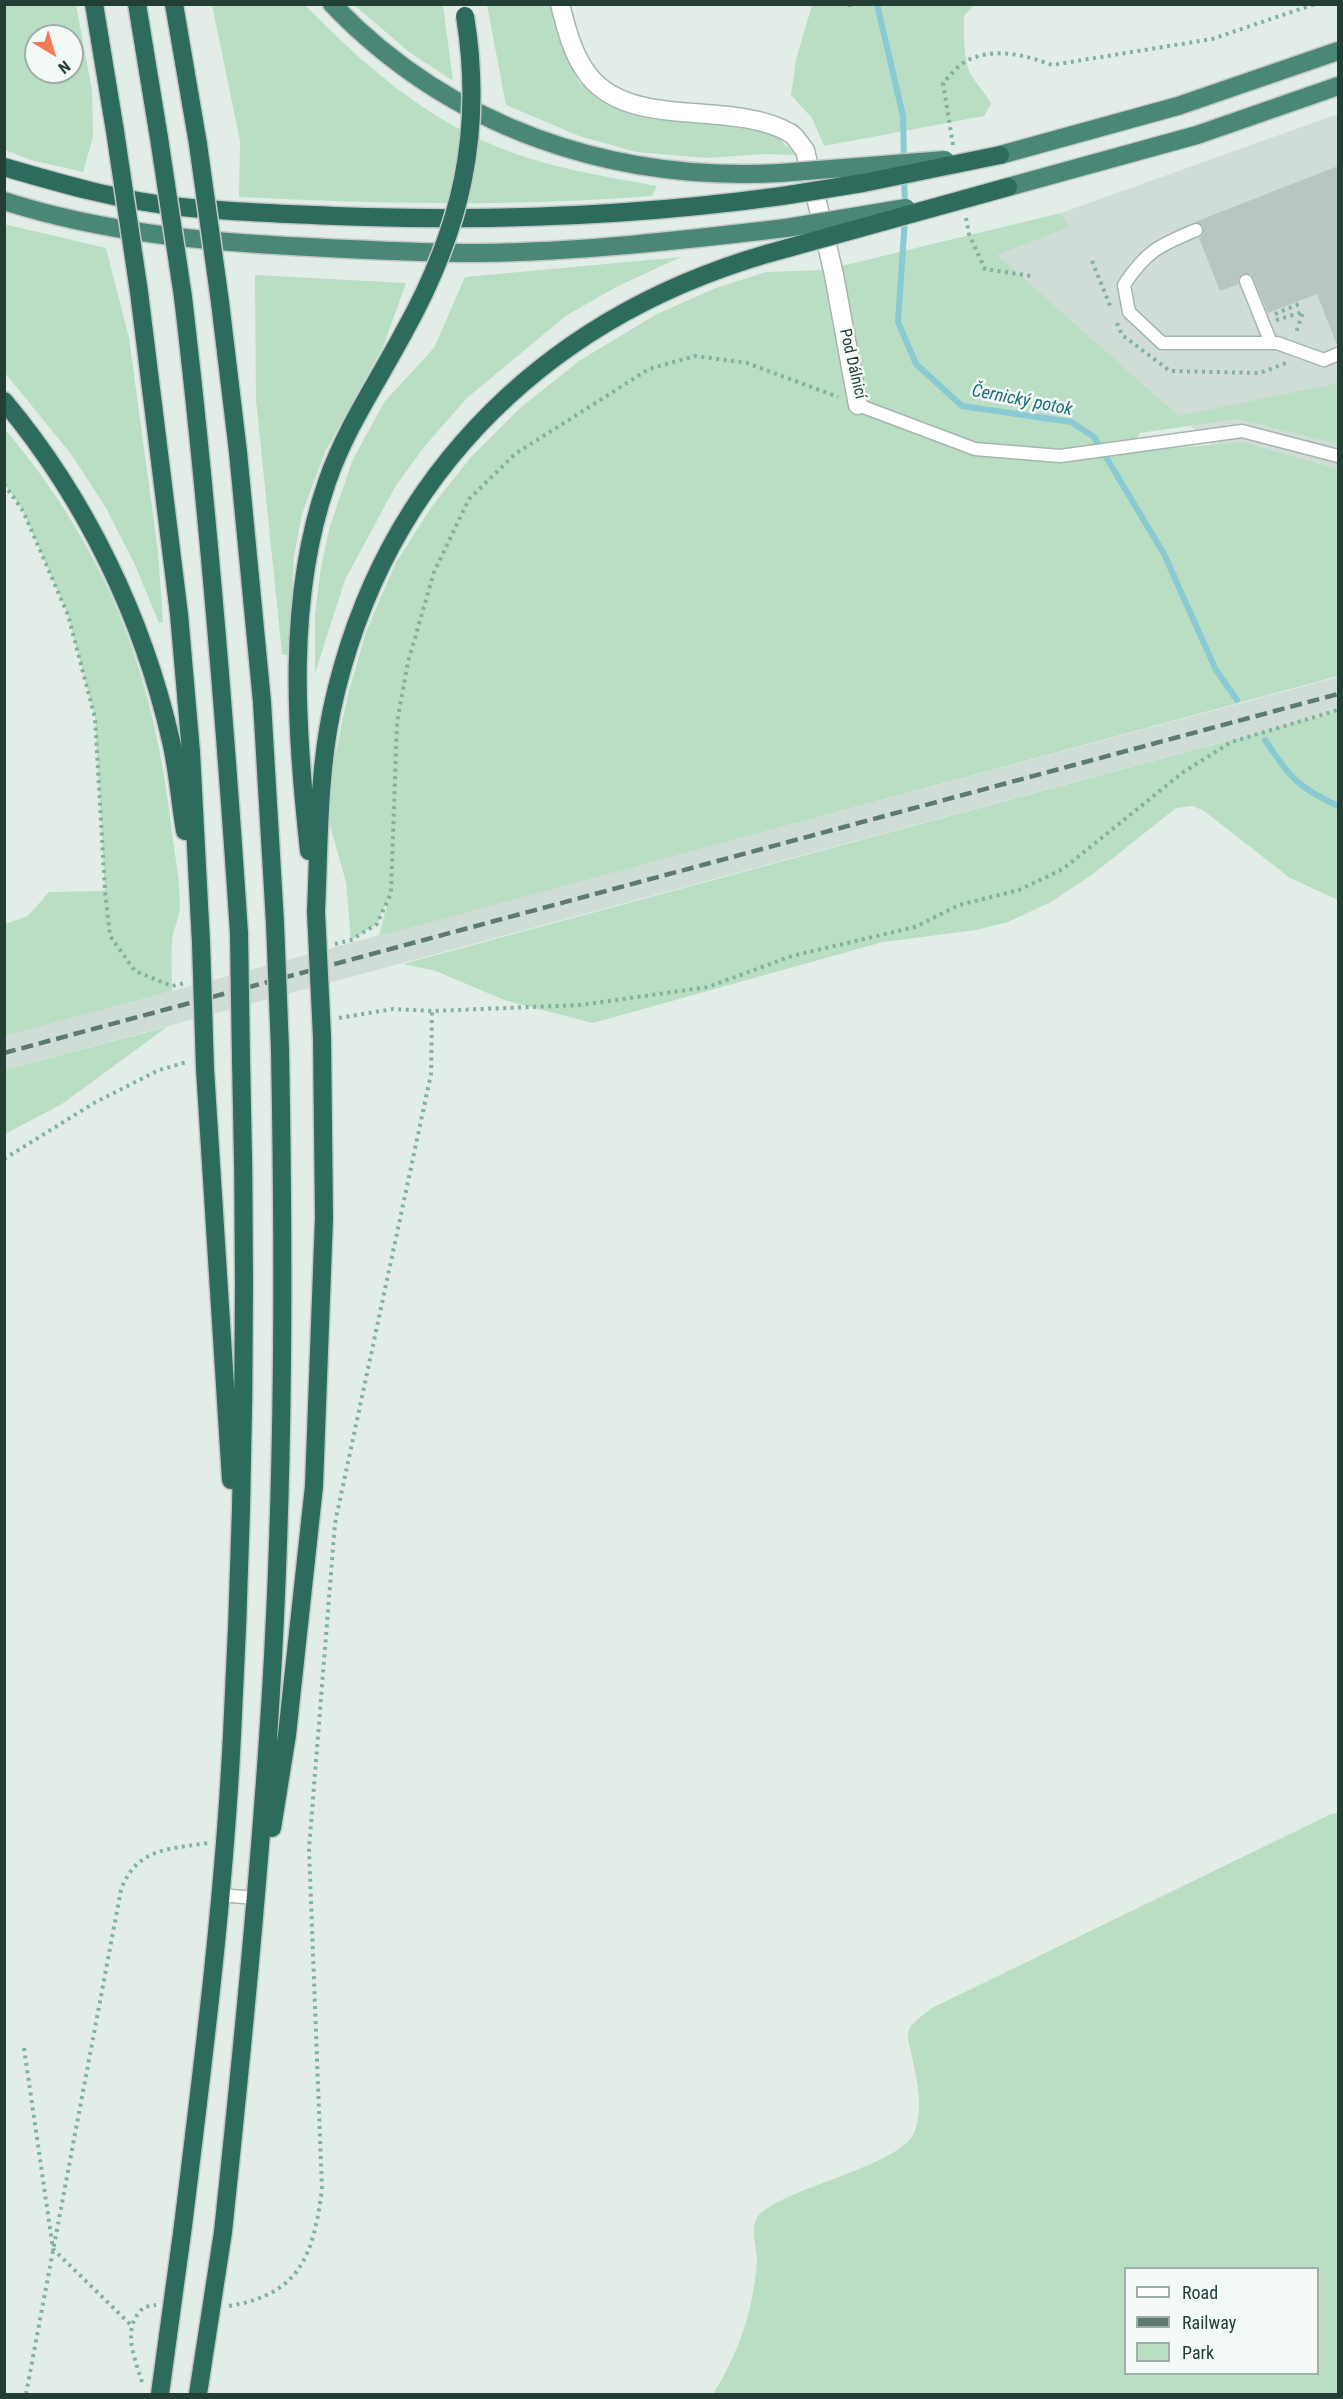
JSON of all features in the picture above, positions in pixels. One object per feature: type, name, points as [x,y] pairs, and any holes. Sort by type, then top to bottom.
[{"type":"highway","points":[[94,4],[139,292],[179,614],[191,752],[216,1277],[238,1575]]},
{"type":"highway","points":[[137,4],[183,297],[201,454],[224,708],[239,933],[245,1364],[232,1737],[224,1840],[183,2226],[160,2394]]},
{"type":"highway","points":[[174,4],[198,144],[220,302],[238,452],[262,702],[275,923],[283,1224],[279,1490],[271,1691],[256,1898],[223,2232],[198,2394]]},
{"type":"highway","points":[[332,4],[371,41],[433,86],[500,123],[535,138],[600,159],[643,168],[711,175],[780,173],[1000,155]]},
{"type":"highway","points":[[252,1951],[287,1735],[314,1486],[324,1218],[322,1037],[316,912],[303,790],[297,654],[304,574],[313,525],[328,479],[346,439],[422,301],[447,244],[468,162],[473,98],[464,10]]},
{"type":"highway","points":[[4,167],[83,189],[180,207],[347,216],[459,219],[592,216],[679,209],[863,183],[1000,155],[1178,106],[1338,51]]},
{"type":"highway","points":[[316,912],[322,782],[330,719],[340,675],[375,578],[400,529],[428,487],[471,434],[535,372],[600,325],[635,305],[696,277],[746,259],[1197,135],[1338,86]]},
{"type":"highway","points":[[4,201],[64,218],[155,235],[263,245],[401,251],[534,250],[676,241],[786,228],[864,216],[1008,187]]},
{"type":"highway","points":[[4,401],[41,448],[88,524],[124,598],[146,653],[172,744],[201,943]]},
{"type":"street","name":"Pod Dálnicí","points":[[560,4],[576,54],[585,71],[605,91],[633,105],[752,120],[791,133],[805,150],[834,275],[858,405]]},
{"type":"lane","points":[[1196,230],[1158,245],[1136,267],[1125,285],[1129,312],[1162,343],[1271,343],[1324,360],[1338,354]]},
{"type":"lane","points":[[1246,281],[1271,343]]},
{"type":"lane","name":"Pod Dálnicí","points":[[858,405],[975,449],[1060,456],[1242,431],[1338,456]]},
{"type":"lane","points":[[219,1895],[256,1898]]},
{"type":"path","points":[[953,147],[943,83],[967,60],[1002,52],[1029,56],[1052,65],[1212,39],[1315,4]]},
{"type":"path","points":[[965,212],[969,234],[986,269],[1031,276]]},
{"type":"path","points":[[1299,304],[1303,312]]},
{"type":"path","points":[[221,2308],[250,2303],[271,2294],[286,2283],[310,2249],[316,2230],[322,2190],[309,1849],[335,1523],[431,1074],[432,1011],[581,1005],[708,987],[792,956],[915,927],[959,905],[1019,890],[1063,869],[1182,773],[1231,742],[1338,710]]},
{"type":"path","points":[[26,2394],[113,1928],[126,1875],[135,1864],[161,1851],[224,1840]]},
{"type":"path","points":[[24,2048],[53,2248],[130,2324]]},
{"type":"path","points":[[142,2385],[130,2338],[130,2324],[144,2307],[167,2305]]},
{"type":"shaded area","points":[[1338,114],[1338,469],[1243,442],[1212,445],[996,255],[1069,227],[1061,213]]},
{"type":"shaded area","points":[[1338,677],[1338,711],[5,1070],[5,1036]]},
{"type":"green space","points":[[4,5],[76,5],[80,24],[24,24],[24,84],[84,84],[84,48],[92,90],[93,137],[83,172],[31,160],[5,150]]},
{"type":"green space","points":[[212,5],[305,5],[348,47],[394,86],[443,120],[470,134],[536,161],[657,186],[652,196],[549,202],[394,203],[239,197],[240,141]]},
{"type":"green space","points":[[354,5],[443,5],[453,81],[409,52]]},
{"type":"green space","points":[[487,5],[552,5],[564,51],[578,81],[599,99],[634,115],[746,129],[776,136],[797,155],[764,154],[707,158],[636,152],[579,136],[506,105]]},
{"type":"green space","points":[[812,5],[974,5],[964,16],[966,62],[975,82],[991,104],[984,116],[824,146],[812,118],[791,95],[796,60]]},
{"type":"green space","points":[[1061,213],[1070,227],[997,255],[1179,416],[1338,383],[1338,444],[1237,419],[1140,433],[1129,452],[1243,442],[1338,469],[1338,676],[379,936],[389,897],[377,924],[351,940],[346,882],[329,822],[334,761],[348,694],[366,632],[395,564],[432,506],[471,457],[520,408],[579,361],[657,314],[716,288],[766,272],[825,270]]},
{"type":"green space","points":[[4,224],[106,248],[129,338],[158,551],[163,622],[159,623],[135,565],[106,508],[71,454],[5,373]]},
{"type":"green space","points":[[681,257],[618,286],[567,315],[467,398],[424,447],[395,487],[345,580],[315,673],[315,614],[321,567],[330,526],[353,459],[385,401],[434,348],[465,277]]},
{"type":"green space","points":[[255,275],[406,283],[383,347],[325,452],[302,514],[294,557],[289,656],[282,654],[256,400]]},
{"type":"green space","points":[[4,428],[39,473],[70,519],[119,613],[137,662],[152,714],[163,767],[180,905],[172,941],[172,991],[5,1036],[5,924],[28,916],[49,892],[105,891],[95,718],[68,615],[23,511],[5,484]]},
{"type":"green space","points":[[1338,711],[1338,900],[1290,878],[1204,811],[1193,806],[1176,808],[1093,874],[1051,902],[1008,922],[976,930],[883,942],[593,1023],[504,1000],[436,971],[403,964]]},
{"type":"green space","points":[[167,1027],[62,1104],[5,1134],[5,1070]]},
{"type":"green space","points":[[1338,1813],[1338,2394],[713,2394],[737,2347],[748,2313],[757,2261],[754,2229],[757,2218],[775,2203],[867,2166],[905,2145],[914,2133],[919,2113],[917,2082],[908,2041],[909,2030],[932,2008],[1331,1814]]},
{"type":"building","points":[[1338,166],[1337,345],[1317,294],[1268,313],[1251,274],[1242,274],[1238,279],[1238,284],[1220,291],[1199,238],[1203,234],[1204,227],[1195,222]]},
{"type":"waterway","name":"Černický potok","points":[[877,4],[903,116],[904,160]]},
{"type":"waterway","name":"Černický potok","points":[[904,176],[905,205]]},
{"type":"waterway","name":"Černický potok","points":[[905,218],[898,322],[916,364],[962,406],[1071,422],[1094,437],[1164,554],[1216,670],[1237,700]]},
{"type":"waterway","name":"Černický potok","points":[[1265,740],[1281,764],[1296,780],[1313,793],[1338,806]]},
{"type":"railway","points":[[4,1053],[1338,694]]}]
